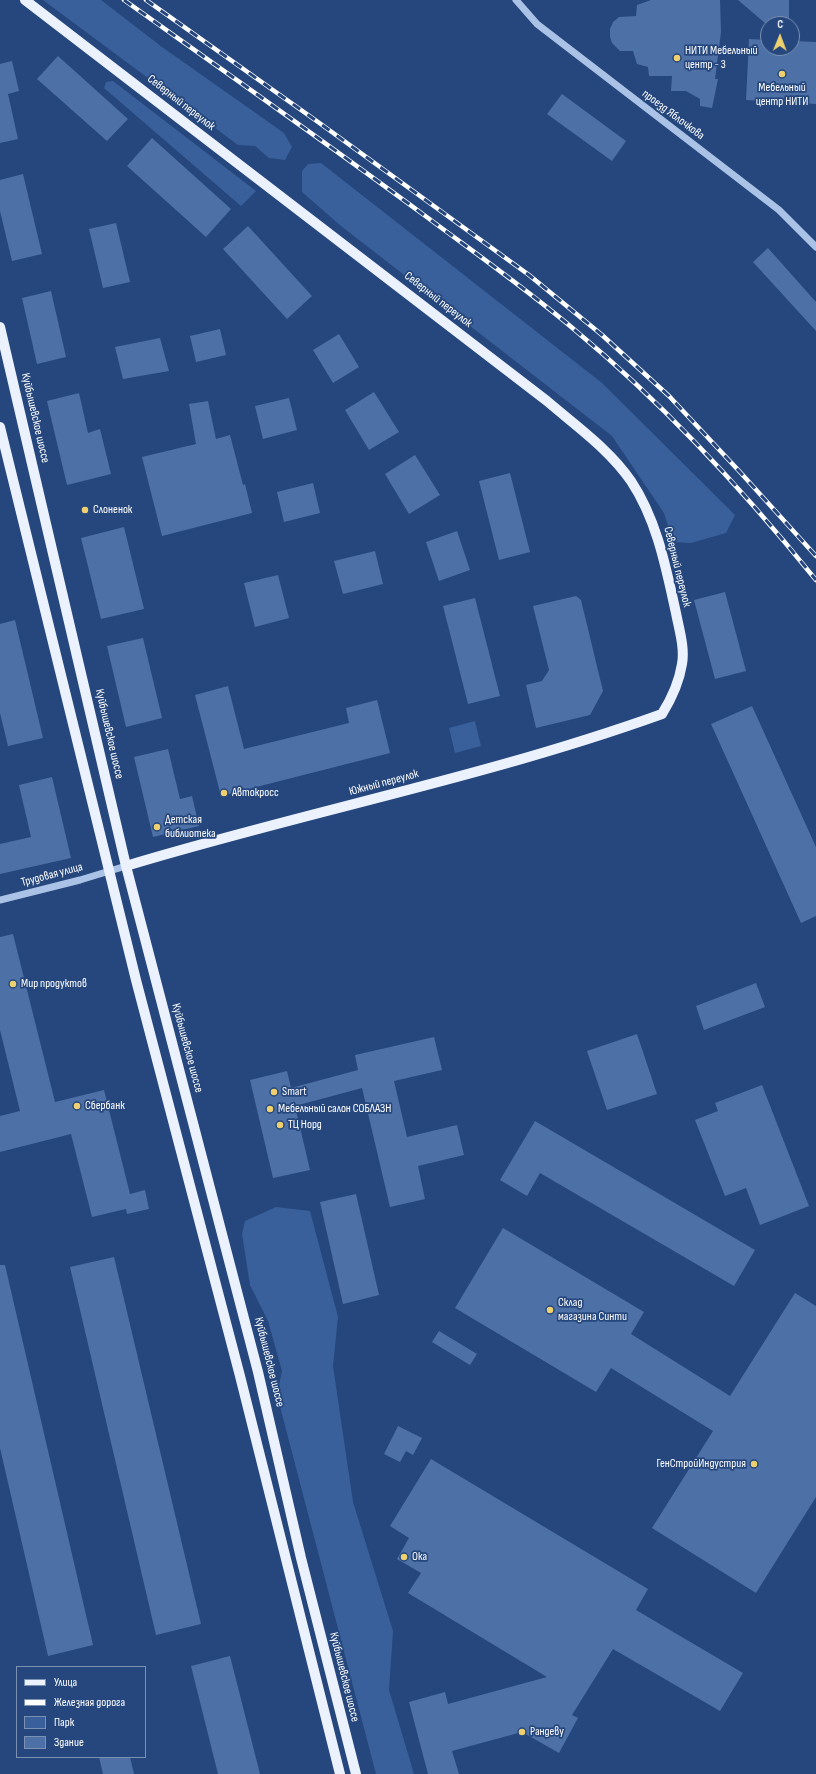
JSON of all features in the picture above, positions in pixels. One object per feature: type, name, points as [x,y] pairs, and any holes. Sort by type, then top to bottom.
[{"type":"main road","name":"Северный переулок","points":[[25,0],[542,397],[601,447],[631,481],[655,528],[664,558],[681,637],[683,662],[676,689],[662,714]]},
{"type":"main road","name":"Куйбышевское шоссе","points":[[0,327],[126,866],[258,1372],[301,1558],[356,1774]]},
{"type":"main road","points":[[0,427],[156,1055],[240,1376],[332,1749],[340,1774]]},
{"type":"main road","name":"Южный переулок","points":[[126,866],[209,841],[436,783],[603,736],[662,714]]},
{"type":"street","name":"проезд Яблочкова","points":[[516,0],[537,24],[779,210],[816,247]]},
{"type":"street","name":"Южный переулок","points":[[110,871],[126,866]]},
{"type":"street","name":"Трудовая улица","points":[[0,900],[110,871]]},
{"type":"green space","points":[[43,0],[101,0],[162,47],[284,133],[292,147],[285,160],[269,158],[255,146],[238,145]]},
{"type":"green space","points":[[113,81],[256,191],[241,206],[104,88],[106,82]]},
{"type":"green space","points":[[321,163],[602,383],[735,515],[726,533],[691,543],[673,542],[664,513],[612,436],[341,226],[302,192],[302,171],[308,164]]},
{"type":"green space","points":[[475,721],[481,746],[455,753],[449,728]]},
{"type":"green space","points":[[276,1207],[310,1211],[338,1317],[333,1366],[353,1502],[393,1631],[389,1690],[414,1774],[376,1774],[277,1395],[282,1371],[268,1321],[250,1285],[242,1234],[245,1221]]},
{"type":"building","name":"НИТИ Мебельный центр - 3","points":[[651,0],[720,0],[721,32],[715,79],[718,79],[712,108],[700,106],[700,99],[686,91],[671,91],[672,76],[649,76],[648,67],[637,64],[633,51],[620,51],[612,43],[610,29],[613,22],[619,17],[636,16],[637,5]]},
{"type":"building","points":[[738,0],[789,0],[789,16],[760,16],[760,19]]},
{"type":"building","name":"Мебельный центр НИТИ","points":[[749,39],[760,40],[760,56],[800,56],[800,41],[816,42],[816,104],[746,100]]},
{"type":"building","points":[[58,56],[128,119],[107,141],[37,79]]},
{"type":"building","points":[[12,61],[19,91],[8,94],[18,139],[0,143],[0,64]]},
{"type":"building","points":[[562,94],[626,141],[612,161],[547,114]]},
{"type":"building","points":[[152,138],[231,209],[206,237],[127,166]]},
{"type":"building","points":[[23,174],[42,254],[12,261],[0,211],[0,180]]},
{"type":"building","points":[[116,223],[130,282],[103,288],[89,229]]},
{"type":"building","points":[[248,226],[312,296],[287,319],[223,249]]},
{"type":"building","points":[[768,248],[816,302],[816,331],[753,262]]},
{"type":"building","points":[[51,291],[66,357],[37,364],[22,298]]},
{"type":"building","points":[[220,329],[226,355],[196,362],[190,336]]},
{"type":"building","points":[[339,334],[359,367],[333,383],[313,350]]},
{"type":"building","points":[[160,338],[169,371],[123,379],[115,347]]},
{"type":"building","points":[[374,392],[399,432],[369,450],[345,410]]},
{"type":"building","points":[[79,393],[88,433],[100,429],[111,474],[67,485],[47,401]]},
{"type":"building","points":[[289,398],[297,430],[263,439],[255,406]]},
{"type":"building","points":[[208,401],[216,439],[230,435],[252,513],[162,536],[142,457],[196,444],[189,404]]},
{"type":"building","points":[[415,455],[440,495],[409,514],[385,474]]},
{"type":"building","points":[[510,473],[530,552],[499,560],[479,481]]},
{"type":"building","points":[[313,483],[320,513],[284,522],[277,492]]},
{"type":"building","points":[[124,527],[144,609],[101,619],[81,538]]},
{"type":"building","points":[[457,531],[470,570],[439,581],[426,542]]},
{"type":"building","points":[[375,551],[383,584],[343,594],[334,561]]},
{"type":"building","points":[[278,575],[289,618],[255,627],[244,583]]},
{"type":"building","points":[[725,592],[746,671],[715,679],[694,600]]},
{"type":"building","points":[[576,596],[581,600],[603,691],[590,715],[536,728],[526,685],[542,681],[549,670],[533,606]]},
{"type":"building","points":[[475,598],[500,696],[468,704],[443,606]]},
{"type":"building","points":[[15,620],[43,738],[8,746],[0,713],[0,624]]},
{"type":"building","points":[[143,638],[162,718],[126,727],[107,646]]},
{"type":"building","points":[[228,686],[244,749],[349,723],[346,708],[377,700],[390,753],[221,796],[195,695]]},
{"type":"building","points":[[752,706],[816,847],[816,916],[801,923],[711,724]]},
{"type":"building","points":[[168,749],[180,799],[192,796],[199,826],[153,837],[134,757]]},
{"type":"building","points":[[52,777],[71,858],[0,874],[0,844],[31,837],[19,785]]},
{"type":"building","points":[[13,934],[55,1102],[104,1090],[130,1194],[145,1190],[149,1209],[127,1214],[126,1209],[92,1217],[71,1134],[0,1152],[0,1116],[20,1111],[0,1030],[0,937]]},
{"type":"building","points":[[756,983],[765,1007],[704,1030],[696,1006]]},
{"type":"building","points":[[637,1034],[657,1094],[607,1110],[587,1051]]},
{"type":"building","points":[[434,1037],[442,1070],[394,1081],[407,1137],[457,1125],[464,1155],[418,1166],[425,1199],[390,1207],[362,1088],[295,1106],[310,1170],[273,1178],[250,1080],[287,1071],[291,1088],[358,1070],[355,1055]]},
{"type":"building","points":[[762,1085],[809,1206],[760,1225],[746,1188],[725,1196],[695,1120],[718,1111],[715,1103]]},
{"type":"building","points":[[535,1121],[755,1250],[734,1286],[540,1173],[527,1196],[500,1180]]},
{"type":"building","points":[[356,1194],[379,1295],[343,1304],[320,1202]]},
{"type":"building","name":"ГенСтройИндустрия","points":[[503,1228],[644,1312],[631,1334],[730,1396],[795,1293],[816,1306],[816,1497],[756,1593],[652,1528],[713,1431],[611,1368],[596,1392],[455,1308]]},
{"type":"building","points":[[114,1257],[201,1624],[156,1635],[70,1267]]},
{"type":"building","points":[[0,1265],[5,1265],[93,1645],[48,1656],[0,1448]]},
{"type":"building","points":[[439,1331],[477,1354],[470,1365],[432,1342]]},
{"type":"building","points":[[398,1426],[422,1438],[413,1455],[406,1451],[400,1462],[384,1454]]},
{"type":"building","points":[[431,1459],[648,1589],[636,1610],[743,1673],[720,1711],[613,1649],[572,1715],[578,1718],[559,1753],[522,1732],[452,1751],[459,1774],[428,1774],[409,1702],[445,1692],[448,1704],[547,1677],[408,1593],[421,1573],[397,1559],[409,1538],[390,1526]]},
{"type":"building","points":[[230,1656],[260,1774],[218,1774],[191,1666]]},
{"type":"building","points":[[99,1758],[130,1758],[134,1774],[103,1774]]},
{"type":"railway","points":[[124,0],[387,188],[520,286],[576,331],[641,389],[702,450],[761,514],[816,580]]},
{"type":"railway","points":[[146,0],[318,122],[529,275],[602,335],[669,396],[816,556]]},
{"type":"place","name":"НИТИ Мебельный центр - 3","points":[[677,58]]},
{"type":"place","name":"Мебельный центр НИТИ","points":[[782,74]]},
{"type":"place","name":"Слоненок","points":[[85,510]]},
{"type":"place","name":"Автокросс","points":[[224,793]]},
{"type":"place","name":"Детская библиотека","points":[[157,827]]},
{"type":"place","name":"Мир продуктов","points":[[13,984]]},
{"type":"place","name":"Smart","points":[[274,1092]]},
{"type":"place","name":"Сбербанк","points":[[77,1106]]},
{"type":"place","name":"Мебельный салон СОБЛАЗН","points":[[270,1109]]},
{"type":"place","name":"ТЦ Норд","points":[[280,1125]]},
{"type":"place","name":"Склад магазина Синти","points":[[550,1310]]},
{"type":"place","name":"ГенСтройИндустрия","points":[[754,1464]]},
{"type":"place","name":"Ока","points":[[404,1557]]},
{"type":"place","name":"Рандеву","points":[[522,1732]]}]
